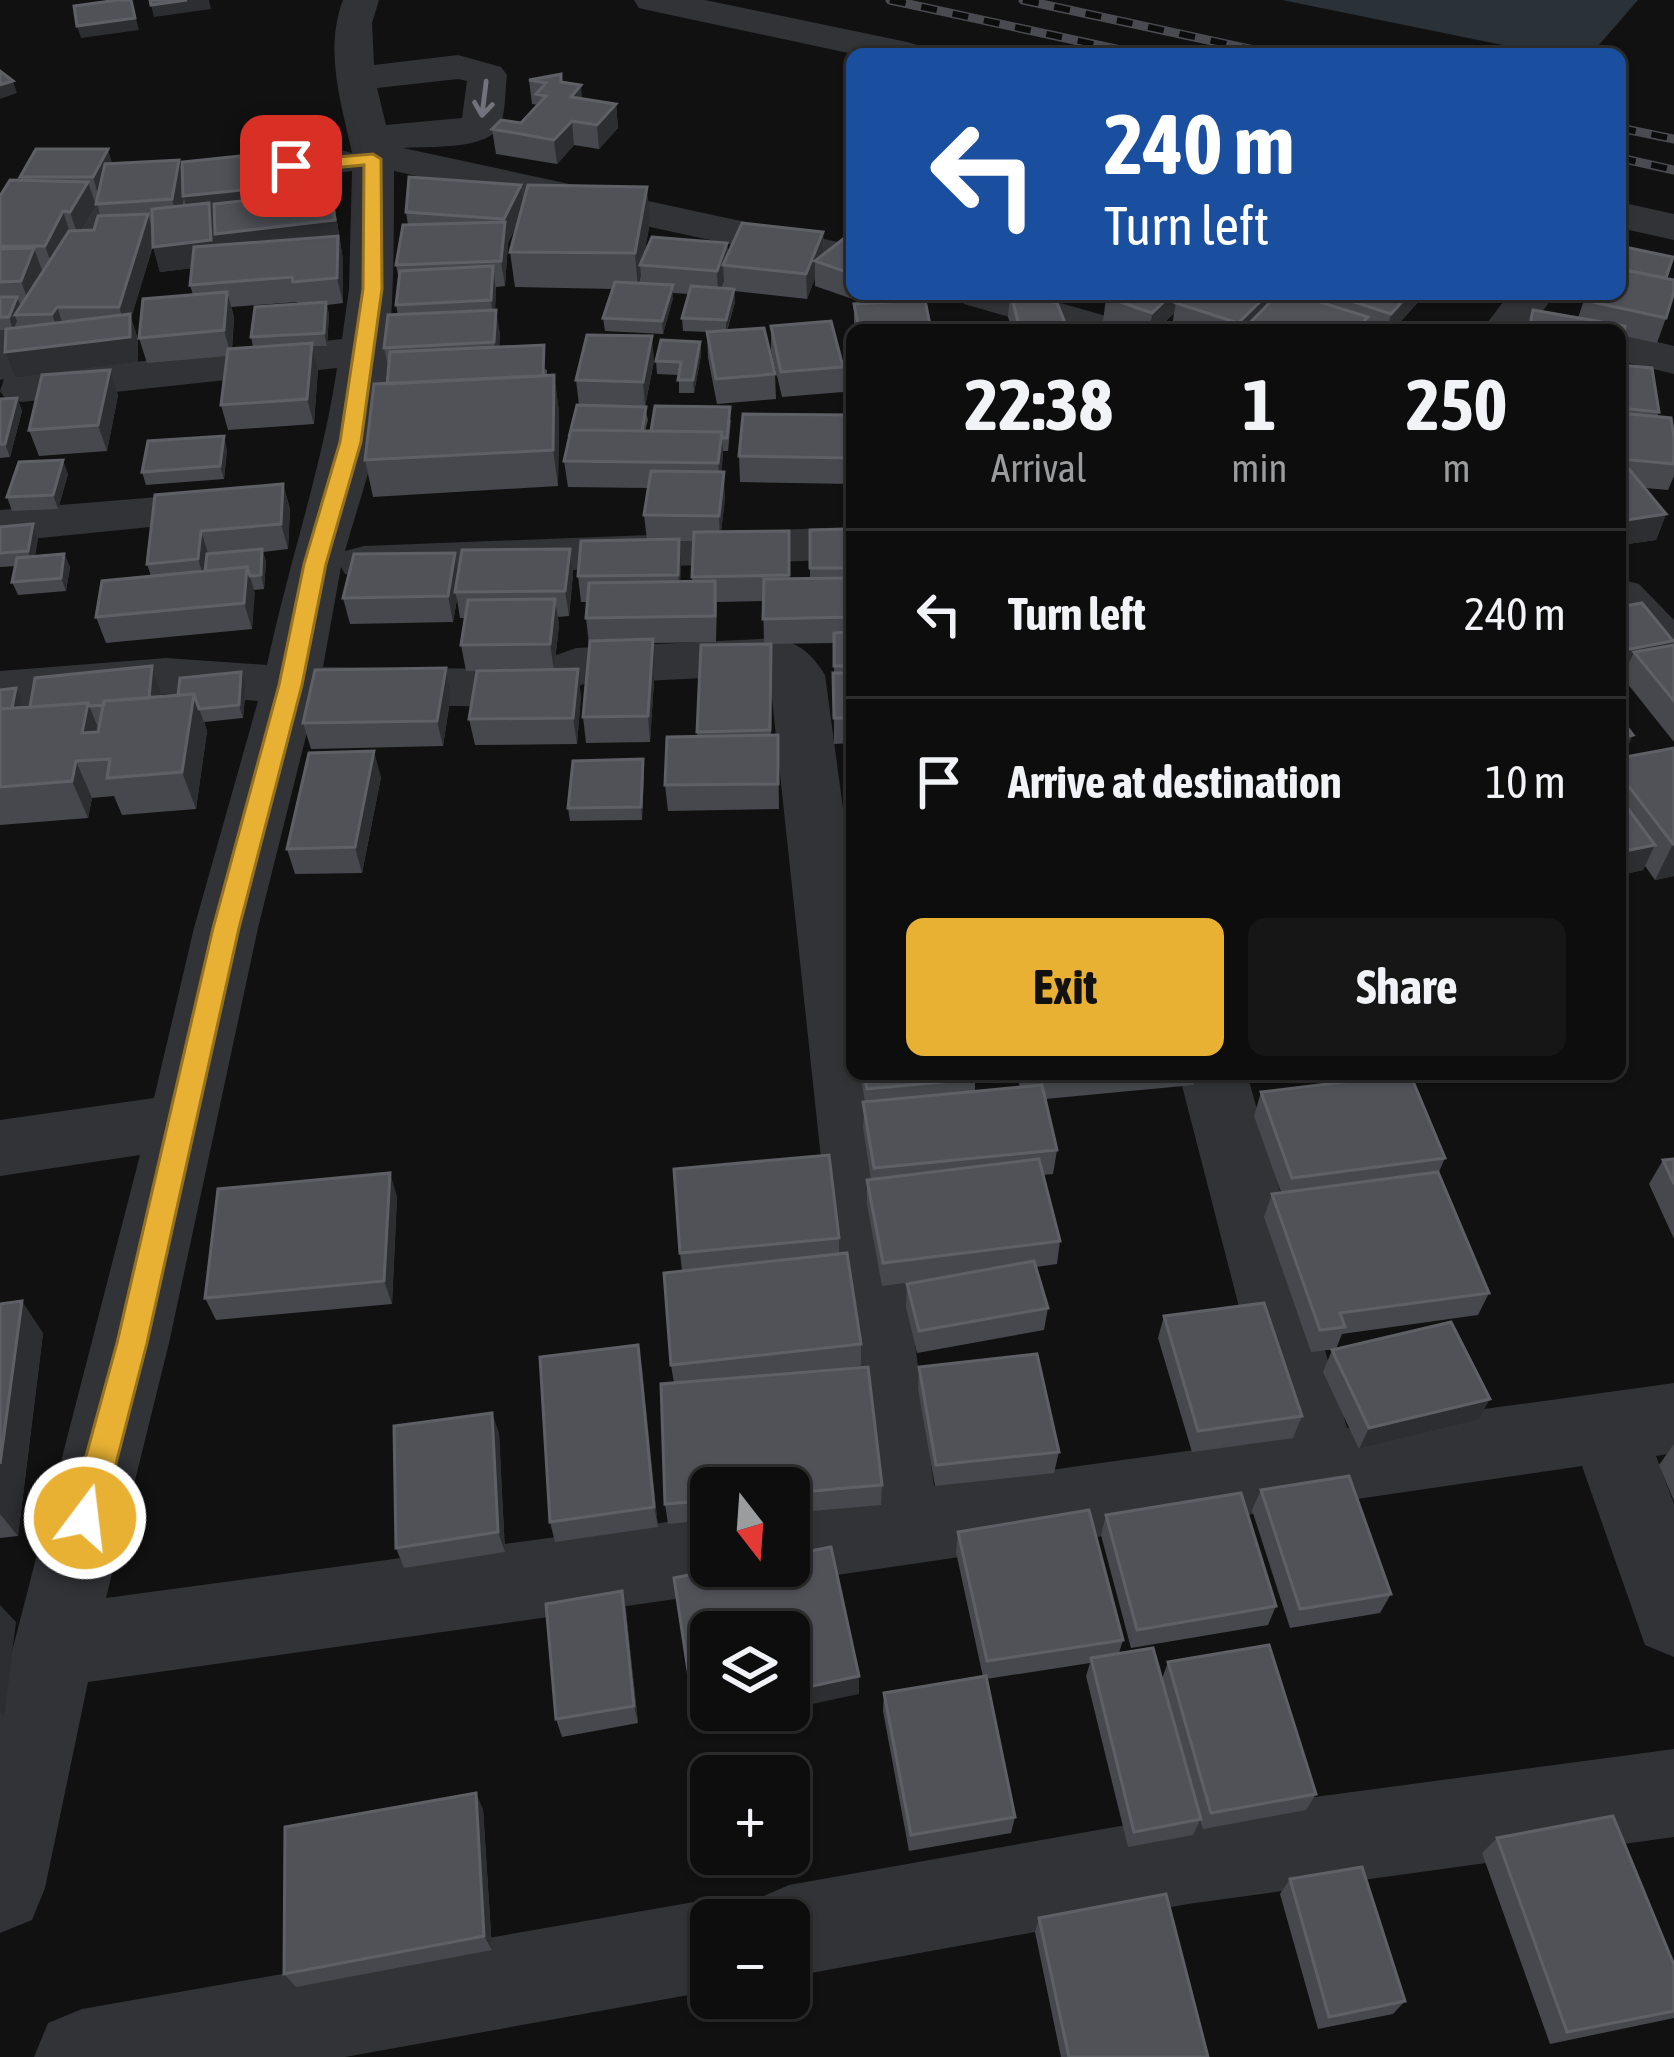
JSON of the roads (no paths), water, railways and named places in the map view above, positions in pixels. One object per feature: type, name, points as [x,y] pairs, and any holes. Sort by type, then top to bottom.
[{"type":"street","points":[[0,1888],[226,928],[291,685],[315,564],[337,498],[372,289],[368,133],[353,23],[362,0]]},
{"type":"street","points":[[652,0],[879,48]]},
{"type":"street","points":[[0,366],[112,186],[368,133],[846,256]]},
{"type":"street","points":[[1626,216],[1674,227]]},
{"type":"street","points":[[1001,300],[1083,324]]},
{"type":"street","points":[[1626,348],[1674,360]]},
{"type":"street","points":[[0,390],[365,351]]},
{"type":"street","points":[[0,526],[337,498]]},
{"type":"street","points":[[315,564],[846,543]]},
{"type":"street","points":[[1626,602],[1674,653]]},
{"type":"street","points":[[0,690],[166,676],[291,685],[523,688],[576,666],[778,656],[797,675],[846,1077]]},
{"type":"street","points":[[846,1080],[901,1528]]},
{"type":"street","points":[[1215,1080],[1320,1469]]},
{"type":"street","points":[[0,1148],[183,1121]]},
{"type":"street","points":[[810,1541],[1641,1422],[1674,1617]]},
{"type":"street","points":[[55,1646],[690,1558]]},
{"type":"street","points":[[810,1927],[1188,1859],[1674,1793]]},
{"type":"street","points":[[82,2057],[690,1949]]},
{"type":"railway","points":[[890,0],[1111,48]]},
{"type":"railway","points":[[1023,0],[1245,48]]},
{"type":"railway","points":[[1626,129],[1674,139]]},
{"type":"railway","points":[[1626,159],[1674,170]]}]
